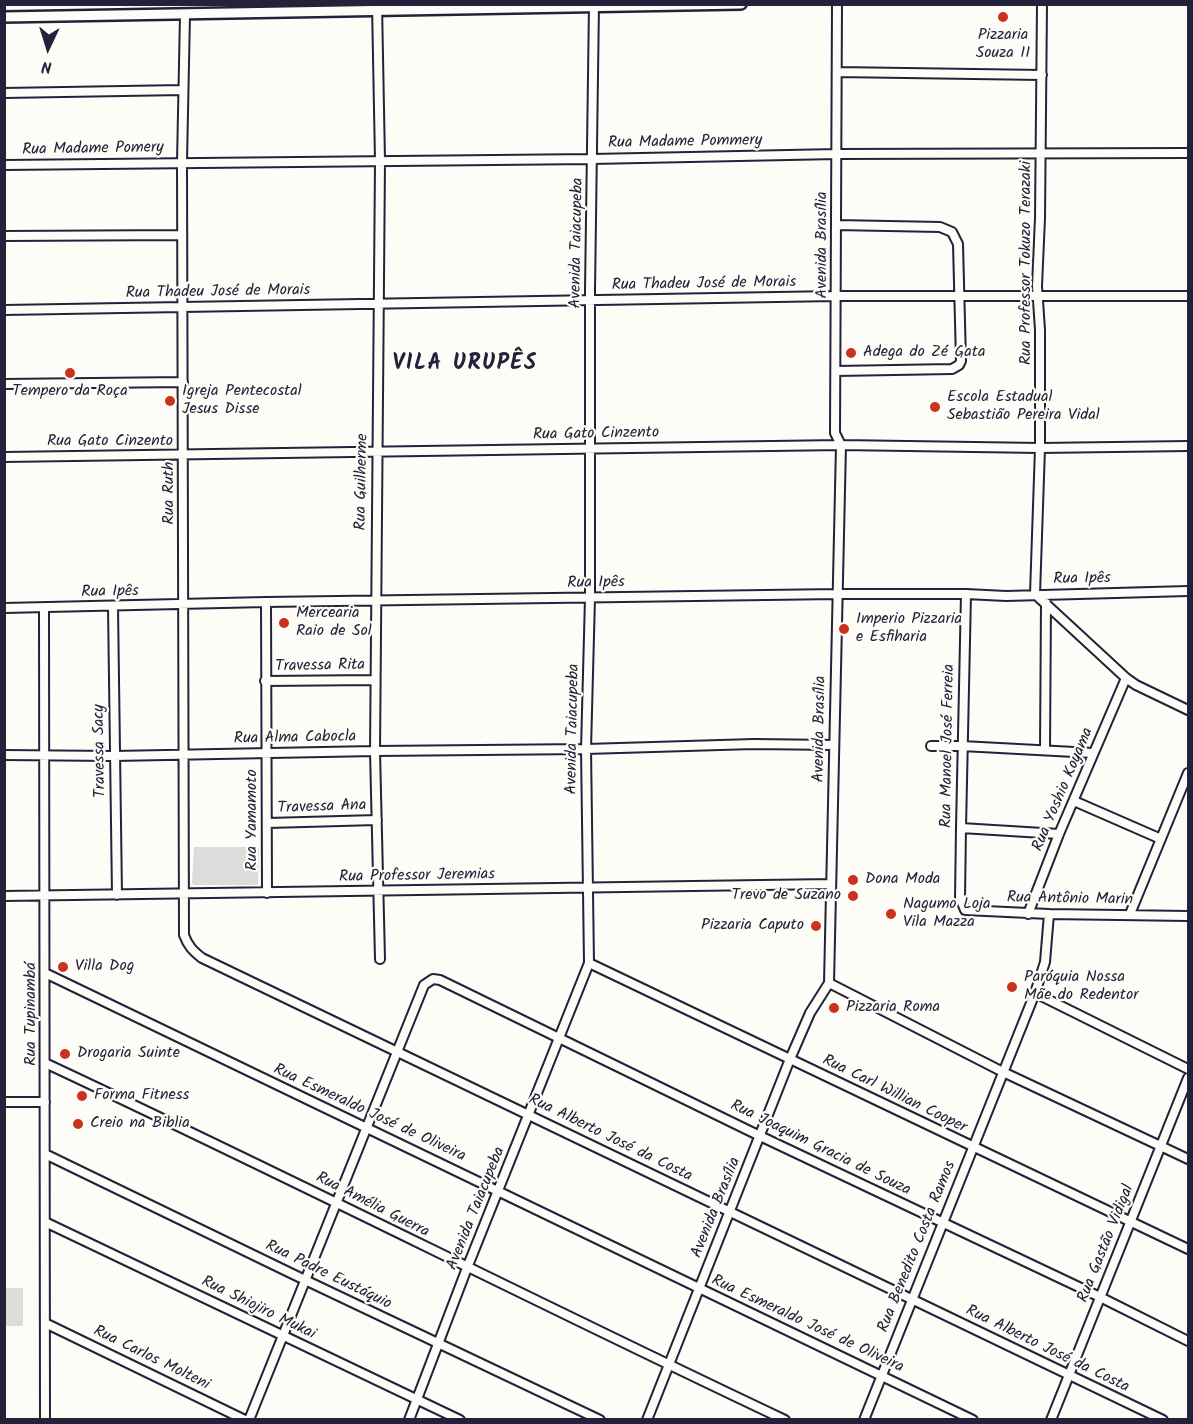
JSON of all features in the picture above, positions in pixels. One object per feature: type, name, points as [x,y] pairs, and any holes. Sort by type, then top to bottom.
[{"type":"street","points":[[4,17],[185,15],[377,8],[741,4]]},
{"type":"street","name":"Avenida Brasília","points":[[647,1419],[790,1059],[810,1013],[829,983],[841,445],[835,433],[837,4]]},
{"type":"street","name":"Rua Professor Tokuzo Terazaki","points":[[1035,594],[1040,448],[1040,330],[1037,297],[1042,4]]},
{"type":"street","name":"Avenida Taiacupeba","points":[[408,1419],[589,963],[586,749],[590,598],[590,300],[594,6]]},
{"type":"street","name":"Rua Guilherme","points":[[377,8],[380,161],[375,751],[380,959]]},
{"type":"street","name":"Rua Ruth","points":[[184,935],[182,162],[185,15]]},
{"type":"street","points":[[837,72],[1042,75]]},
{"type":"street","points":[[4,93],[183,90]]},
{"type":"street","name":"Rua Madame Pommery","points":[[182,162],[592,159],[837,154],[1188,153]]},
{"type":"street","name":"Rua Madame Pomery","points":[[4,165],[182,162]]},
{"type":"street","points":[[836,225],[940,227],[952,232],[958,243],[961,362],[956,367],[836,371]]},
{"type":"street","points":[[4,236],[182,235]]},
{"type":"street","name":"Rua Thadeu José de Morais","points":[[4,310],[836,296],[1188,296]]},
{"type":"street","points":[[4,384],[183,382]]},
{"type":"street","name":"Rua Gato Cinzento","points":[[4,457],[841,445],[1040,448],[1188,446]]},
{"type":"street","name":"Rua Ipês","points":[[4,608],[837,594],[1006,596],[1188,591]]},
{"type":"street","name":"Rua Manoel José Ferreia","points":[[960,898],[966,594]]},
{"type":"street","points":[[1035,594],[1126,678],[1188,710]]},
{"type":"street","name":"Rua Yamamoto","points":[[266,602],[267,893]]},
{"type":"street","points":[[1045,749],[1046,603]]},
{"type":"street","name":"Travessa Sacy","points":[[113,607],[117,895]]},
{"type":"street","name":"Rua Tupinambá","points":[[44,608],[45,1323],[48,1418]]},
{"type":"street","name":"Rua Yoshio Koyama","points":[[1028,914],[1059,834],[1126,678]]},
{"type":"street","name":"Travessa Rita","points":[[266,681],[375,680]]},
{"type":"street","name":"Rua Alma Cabocla","points":[[4,755],[114,756],[586,749],[744,744],[834,745]]},
{"type":"street","points":[[931,746],[1045,749],[1093,753]]},
{"type":"street","points":[[1130,914],[1188,773]]},
{"type":"street","points":[[1074,801],[1161,839]]},
{"type":"street","name":"Travessa Ana","points":[[268,823],[377,820]]},
{"type":"street","points":[[961,828],[1059,834]]},
{"type":"street","name":"Rua Professor Jeremias","points":[[4,896],[831,884]]},
{"type":"street","name":"Rua Antônio Marin","points":[[960,898],[964,910],[971,912],[1188,916]]},
{"type":"street","name":"Rua Benedito Costa Ramos","points":[[864,1419],[1035,993],[1045,962],[1049,914]]},
{"type":"street","name":"Rua Alberto José da Costa","points":[[184,935],[192,951],[202,958],[1068,1376],[1163,1419]]},
{"type":"street","name":"Rua Carl Willian Cooper","points":[[589,963],[1188,1249]]},
{"type":"street","name":"Rua Esmeraldo José de Oliveira","points":[[45,973],[499,1190],[699,1289],[974,1419]]},
{"type":"street","name":"Rua Joaquim Gracia de Souza","points":[[397,1052],[424,985],[433,979],[440,980],[760,1136],[1100,1296],[1188,1341]]},
{"type":"street","points":[[829,983],[1003,1072],[1188,1159]]},
{"type":"street","points":[[1035,993],[1188,1069]]},
{"type":"street","points":[[247,1419],[283,1336],[397,1052]]},
{"type":"street","name":"Rua Amélia Guerra","points":[[45,1063],[785,1419]]},
{"type":"street","name":"Rua Gastão Vidigal","points":[[1051,1419],[1188,1078]]},
{"type":"street","points":[[4,1102],[45,1102]]},
{"type":"street","name":"Rua Padre Eustáquio","points":[[45,1154],[600,1419]]},
{"type":"street","name":"Rua Shiojiro Mukai","points":[[45,1222],[460,1419]]},
{"type":"street","name":"Rua Carlos Molteni","points":[[45,1323],[247,1419]]},
{"type":"shaded area","points":[[194,847],[259,847],[258,885],[194,885],[192,883]]},
{"type":"shaded area","points":[[5,1288],[23,1288],[23,1326],[5,1326]]},
{"type":"place","name":"Pizzaria Souza II","points":[[1003,17]]},
{"type":"place","name":"Adega do Zé Gata","points":[[851,353]]},
{"type":"place","name":"Tempero da Roça","points":[[70,373]]},
{"type":"place","name":"Igreja Pentecostal Jesus Disse","points":[[170,401]]},
{"type":"place","name":"Escola Estadual Sebastião Pereira Vidal","points":[[935,407]]},
{"type":"place","name":"Mercearia Raio de Sol","points":[[284,623]]},
{"type":"place","name":"Imperio Pizzaria e Esfiharia","points":[[844,629]]},
{"type":"place","name":"Dona Moda","points":[[853,880]]},
{"type":"place","name":"Trevo de Suzano","points":[[853,896]]},
{"type":"place","name":"Nagumo Loja Vila Mazza","points":[[891,914]]},
{"type":"place","name":"Pizzaria Caputo","points":[[816,926]]},
{"type":"place","name":"Villa Dog","points":[[63,967]]},
{"type":"place","name":"Paróquia Nossa Mãe do Redentor","points":[[1012,987]]},
{"type":"place","name":"Pizzaria Roma","points":[[834,1008]]},
{"type":"place","name":"Drogaria Suinte","points":[[65,1054]]},
{"type":"place","name":"Forma Fitness","points":[[82,1096]]},
{"type":"place","name":"Creio na Biblia","points":[[78,1124]]},
{"type":"district","name":"VILA URUPÊS","points":[[465,365]]}]
